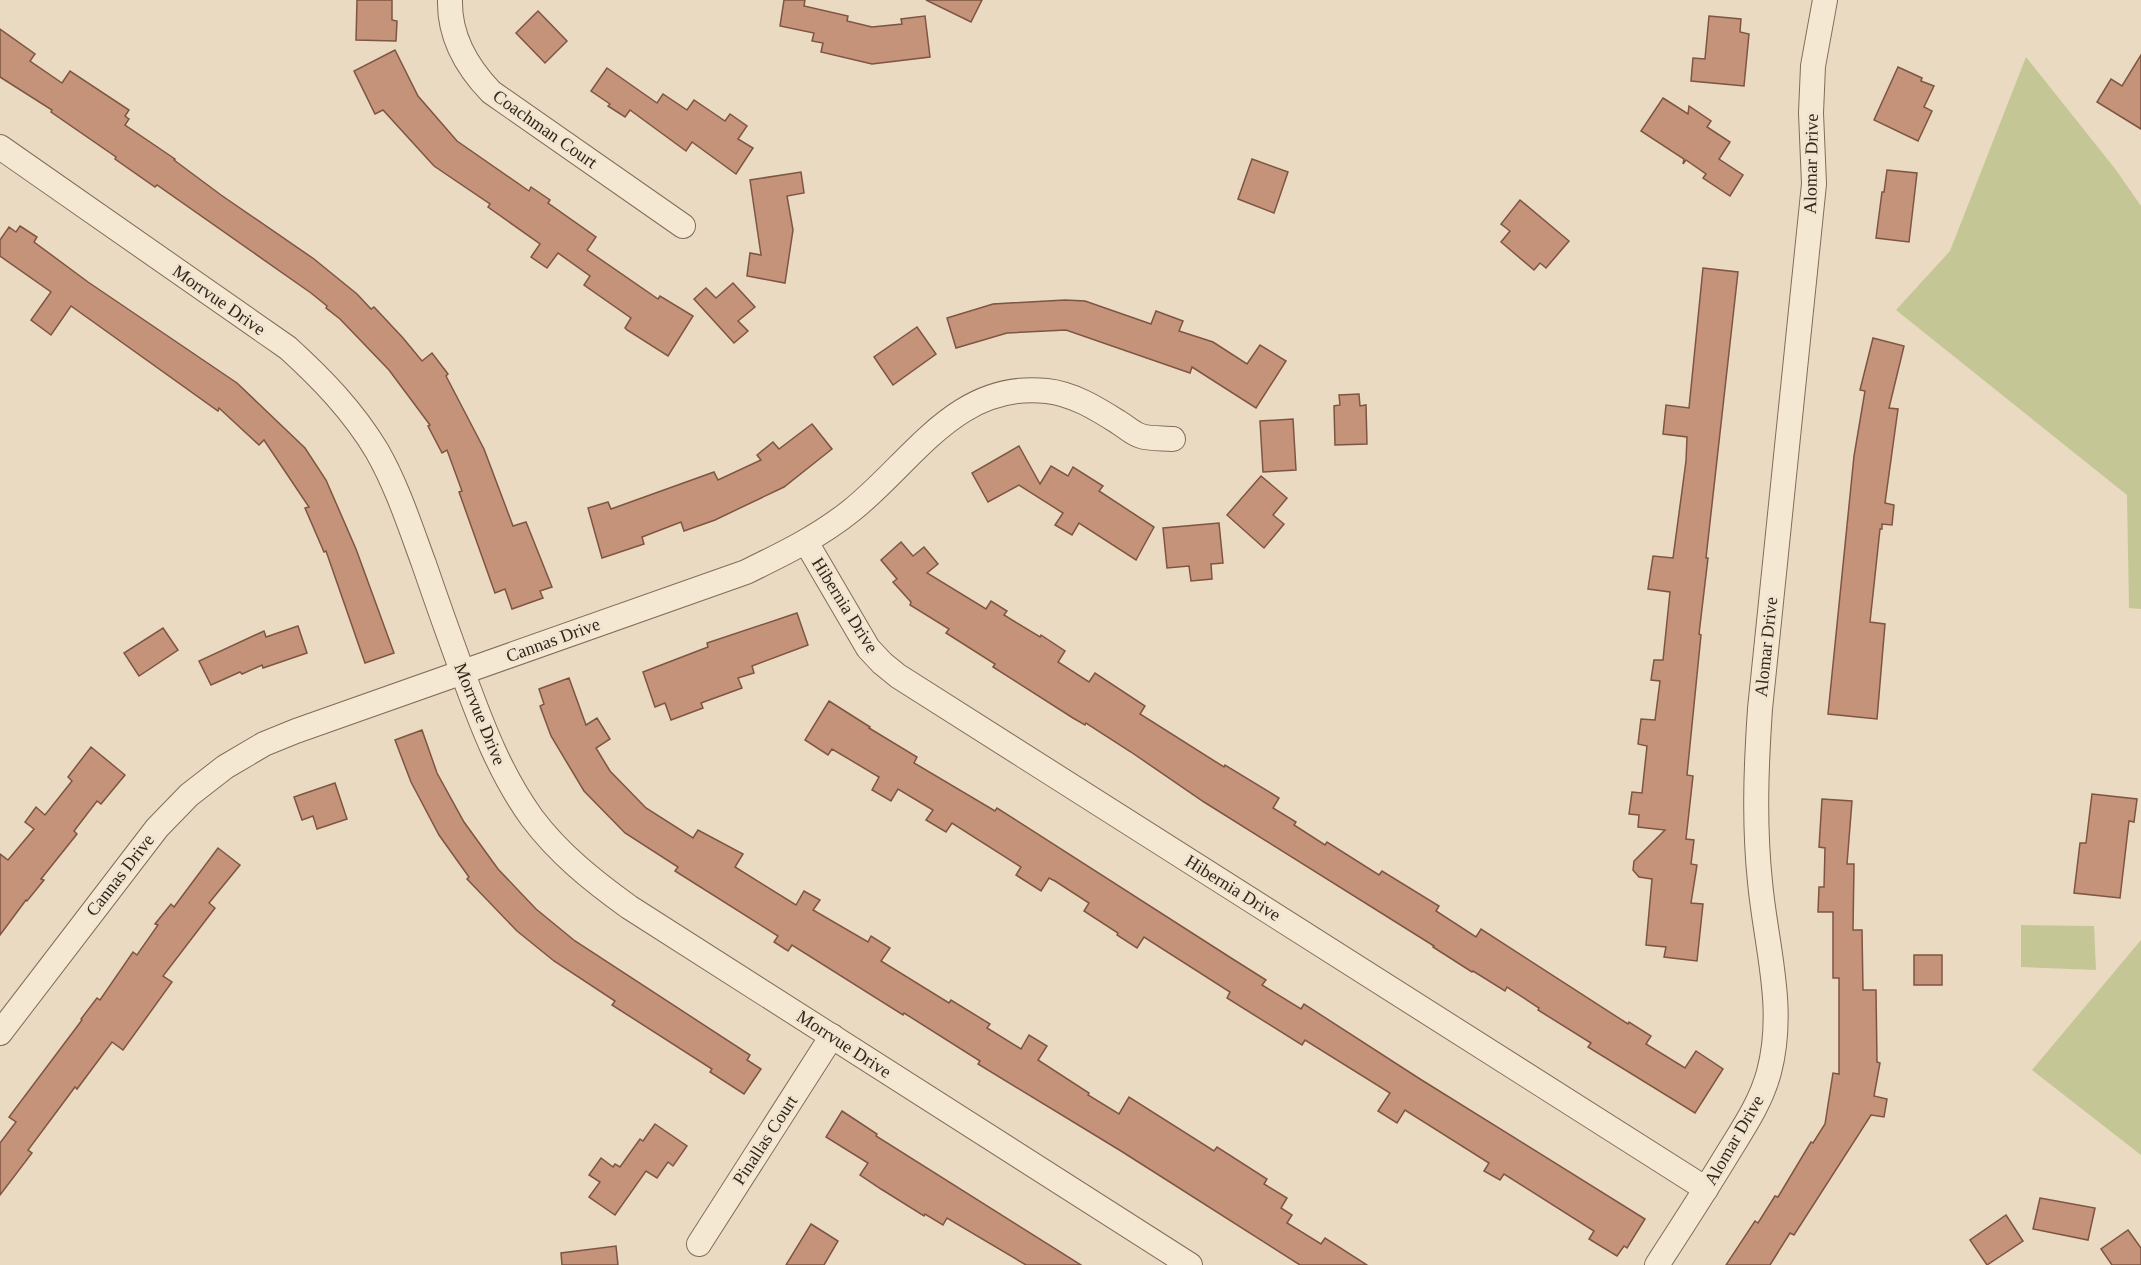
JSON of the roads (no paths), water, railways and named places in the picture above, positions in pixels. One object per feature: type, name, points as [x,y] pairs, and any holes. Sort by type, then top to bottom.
[{"type":"street","name":"Coachman Court","points":[[450,0],[454,34],[463,56],[475,75],[492,92],[683,226]]},
{"type":"street","name":"Alomar Drive","points":[[1657,1265],[1757,1106],[1769,1073],[1775,1039],[1776,992],[1760,885],[1755,788],[1760,709],[1814,184],[1811,113],[1813,66],[1825,0]]},
{"type":"street","name":"Morrvue Drive","points":[[0,147],[288,348],[322,379],[351,413],[377,451],[397,491],[488,742],[508,782],[533,819],[562,853],[592,881],[629,907],[1190,1265]]},
{"type":"street","name":"Cannas Drive","points":[[0,1033],[157,828],[198,788],[225,767],[264,744],[746,572],[806,542],[850,512],[945,422],[963,409],[993,395],[1026,390],[1048,391],[1070,396],[1100,410],[1140,436],[1173,440]]},
{"type":"street","name":"Hibernia Drive","points":[[806,542],[868,648],[898,676],[1706,1189]]},
{"type":"street","name":"Pinallas Court","points":[[699,1244],[832,1036]]}]
